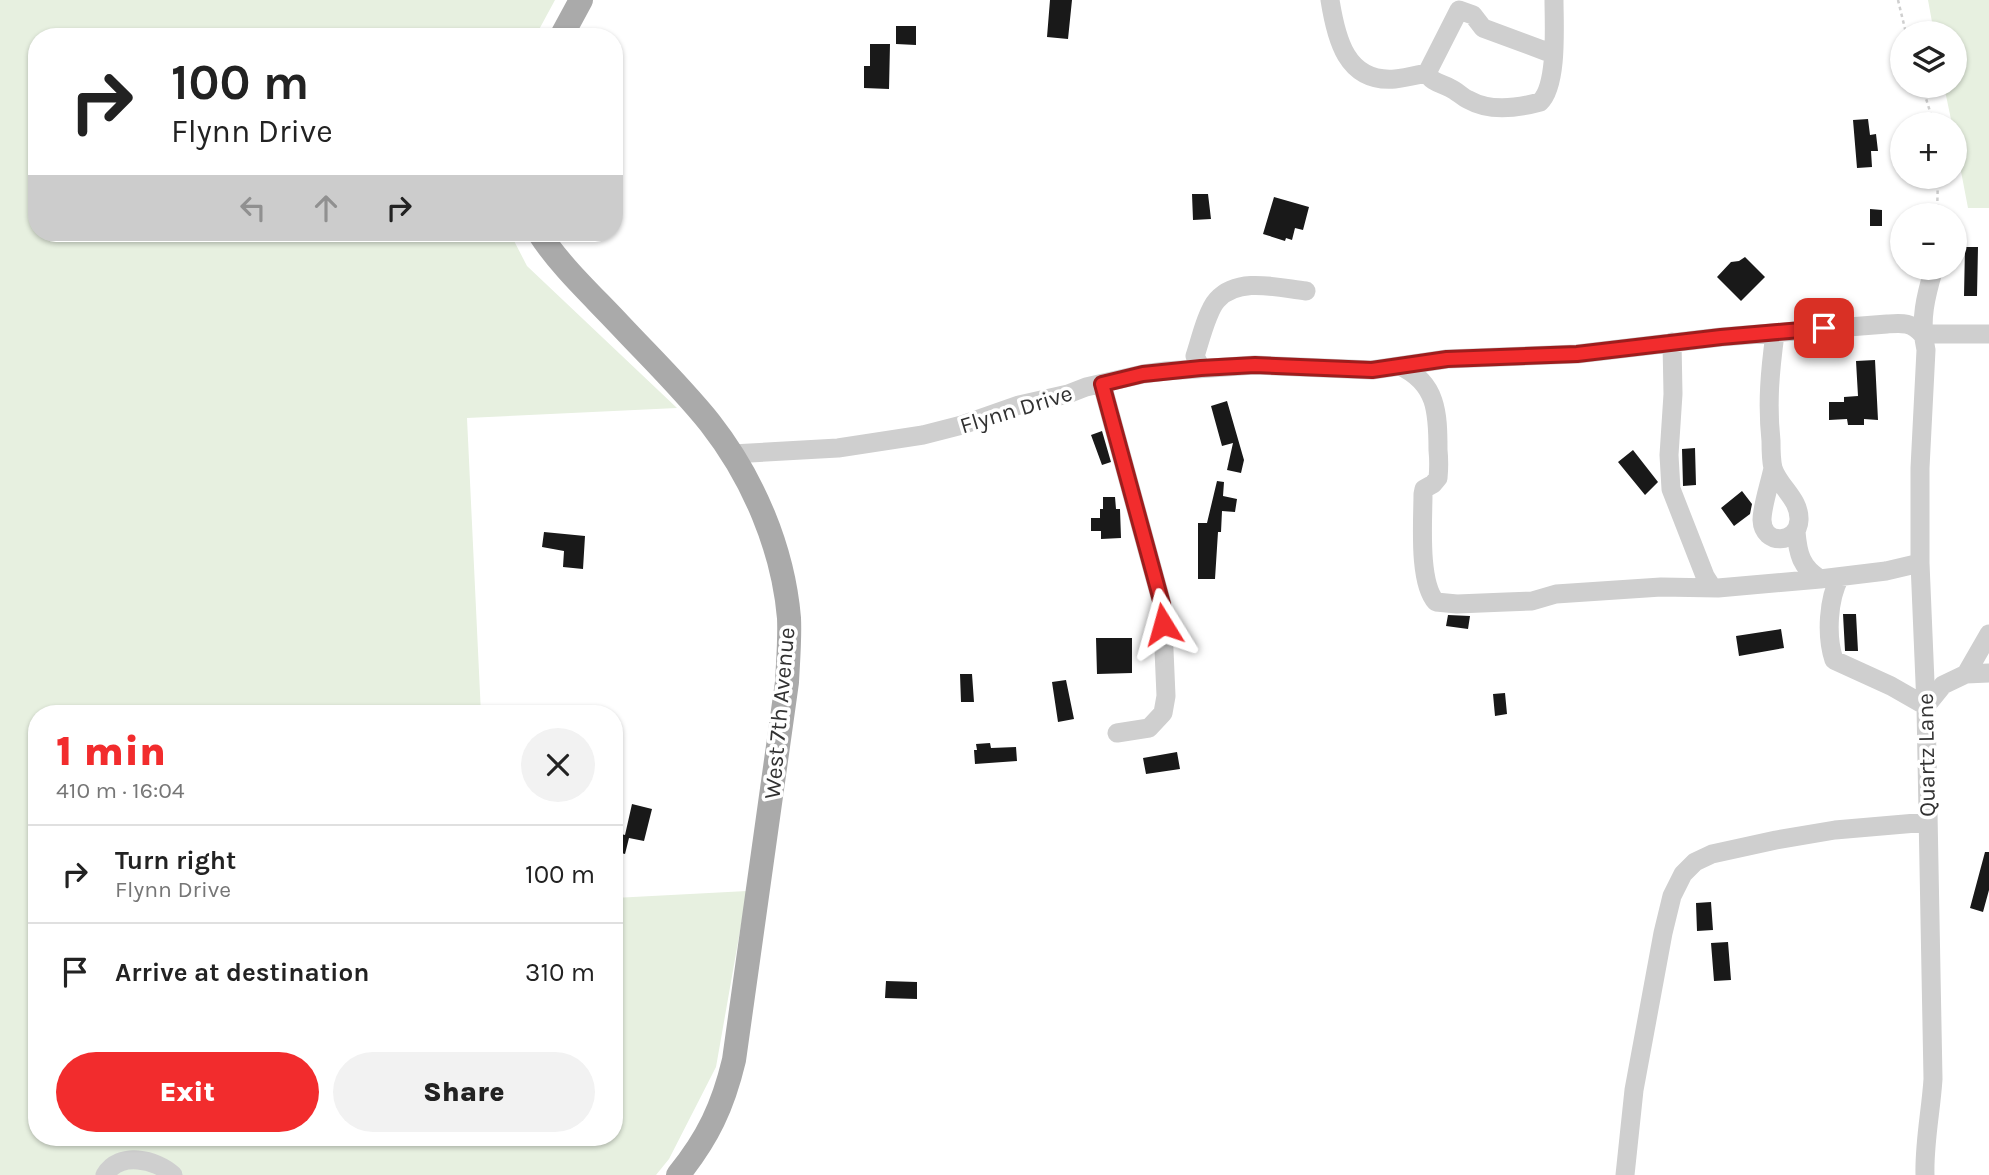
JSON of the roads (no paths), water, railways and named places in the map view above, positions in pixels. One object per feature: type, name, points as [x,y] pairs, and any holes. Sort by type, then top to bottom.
[{"type":"main road","points":[[566,28],[581,0]]},
{"type":"main road","name":"West 7th Avenue","points":[[546,242],[692,402],[732,454],[757,500],[778,558],[789,619],[788,671],[776,768],[734,1060],[718,1115],[678,1175]]},
{"type":"street","points":[[1330,0],[1334,26],[1345,57],[1358,69],[1376,78],[1385,79],[1427,73]]},
{"type":"street","points":[[1427,73],[1434,81],[1449,87],[1469,101],[1488,108],[1533,104],[1545,97],[1553,54],[1554,0]]},
{"type":"street","points":[[1427,73],[1461,5],[1483,29],[1553,54]]},
{"type":"street","name":"Quartz Lane","points":[[1925,1175],[1924,1155],[1932,1106],[1933,1079],[1920,468],[1926,349],[1922,334],[1931,280]]},
{"type":"street","points":[[1201,368],[1195,356],[1216,300],[1240,286],[1306,290]]},
{"type":"street","name":"Flynn Drive","points":[[732,454],[838,448],[899,440],[962,425],[1020,405],[1044,401],[1086,387],[1143,374],[1201,368],[1255,365],[1361,370],[1447,359],[1589,353],[1672,342],[1842,326],[1908,323],[1914,325],[1922,334],[1989,334]]},
{"type":"street","points":[[1775,334],[1768,385],[1773,468],[1762,521],[1765,530],[1774,539],[1786,539],[1796,532]]},
{"type":"street","points":[[1672,342],[1671,489],[1705,576],[1712,587]]},
{"type":"street","points":[[1400,366],[1420,378],[1436,407],[1439,420],[1438,478],[1424,489],[1423,494],[1426,576],[1429,592],[1436,602],[1457,604],[1532,601],[1556,594],[1661,587],[1712,587],[1830,578],[1886,571],[1920,563]]},
{"type":"street","points":[[1102,384],[1162,604],[1166,664],[1163,713],[1149,728],[1117,733]]},
{"type":"street","points":[[1773,468],[1798,510],[1796,532],[1802,562],[1807,570],[1830,578]]},
{"type":"street","points":[[1830,578],[1834,589],[1831,606],[1834,660],[1892,686],[1926,706],[1943,685],[1966,674],[1988,673]]},
{"type":"street","points":[[1966,674],[1989,634]]},
{"type":"street","points":[[1625,1175],[1634,1090],[1663,933],[1672,896],[1683,874],[1695,862],[1712,854],[1776,840],[1835,830],[1928,822]]},
{"type":"street","points":[[105,1175],[108,1170],[123,1162],[136,1159],[149,1160],[166,1168],[173,1175]]}]
